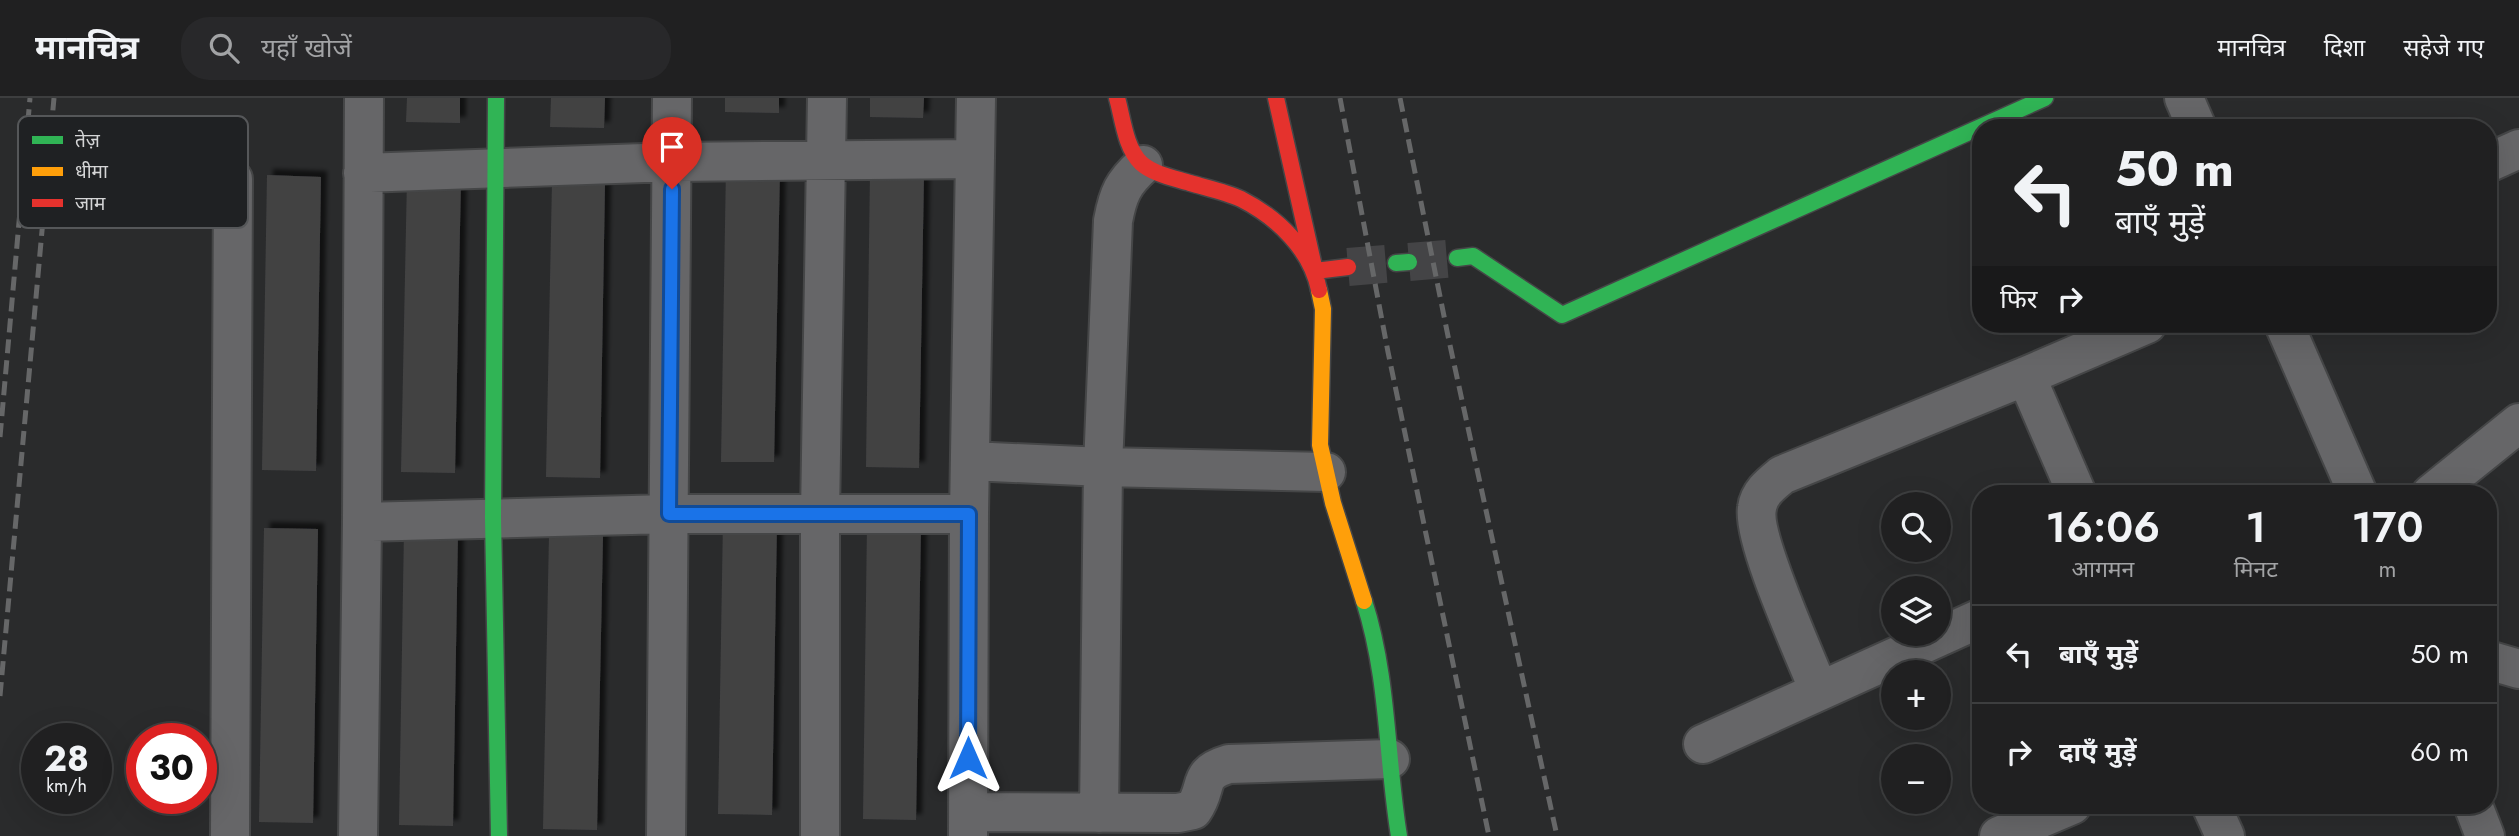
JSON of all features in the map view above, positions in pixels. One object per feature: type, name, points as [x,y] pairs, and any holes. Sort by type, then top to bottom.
[{"type":"street","points":[[358,836],[364,98]]},
{"type":"street","points":[[496,98],[493,518],[499,836]]},
{"type":"street","points":[[666,836],[672,98]]},
{"type":"street","points":[[820,836],[827,98]]},
{"type":"street","points":[[976,98],[969,514],[968,824],[1100,813],[1178,813],[1193,810],[1200,799],[1205,779],[1213,769],[1229,764],[1390,759]]},
{"type":"street","points":[[1116,98],[1132,151],[1143,165],[1159,173],[1241,200],[1275,222],[1301,247],[1315,271]]},
{"type":"street","points":[[1276,98],[1323,309],[1320,445],[1333,503],[1374,631],[1386,699],[1393,799],[1399,836]]},
{"type":"street","points":[[1998,119],[2045,98]]},
{"type":"street","points":[[2184,98],[2193,119]]},
{"type":"street","points":[[1457,258],[1473,256],[1562,315],[1972,131]]},
{"type":"street","points":[[2497,159],[2519,149]]},
{"type":"street","points":[[363,173],[673,162],[975,159]]},
{"type":"street","points":[[1100,813],[1103,467],[1112,221],[1118,196],[1127,179],[1143,165]]},
{"type":"street","points":[[230,836],[233,228]]},
{"type":"street","points":[[1315,271],[1348,267]]},
{"type":"street","points":[[1819,691],[1759,538],[1756,509],[1764,490],[1782,475],[2126,333]]},
{"type":"street","points":[[2288,333],[2354,485]]},
{"type":"street","points":[[2026,376],[2073,485]]},
{"type":"street","points":[[2442,485],[2519,423]]},
{"type":"street","points":[[970,461],[1326,472]]},
{"type":"street","points":[[362,522],[669,514],[969,514]]},
{"type":"street","points":[[1703,744],[1972,622]]},
{"type":"street","points":[[2497,662],[2519,668]]},
{"type":"street","points":[[1999,836],[2051,814]]},
{"type":"street","points":[[2215,814],[2225,836]]},
{"type":"street","points":[[2476,814],[2485,836]]},
{"type":"building","points":[[407,98],[460,98],[460,123],[406,122]]},
{"type":"building","points":[[551,98],[605,98],[604,128],[550,127]]},
{"type":"building","points":[[725,98],[779,98],[779,113],[725,112]]},
{"type":"building","points":[[870,98],[924,98],[923,118],[870,117]]},
{"type":"building","points":[[726,167],[780,168],[774,462],[721,462]]},
{"type":"building","points":[[870,172],[924,173],[919,468],[866,467]]},
{"type":"building","points":[[267,175],[321,177],[316,471],[262,470]]},
{"type":"building","points":[[407,178],[461,179],[455,473],[401,472]]},
{"type":"building","points":[[552,182],[605,183],[600,478],[546,477]]},
{"type":"building","points":[[723,520],[777,521],[772,815],[718,814]]},
{"type":"building","points":[[867,525],[921,525],[916,820],[863,819]]},
{"type":"building","points":[[264,528],[318,529],[313,823],[259,822]]},
{"type":"building","points":[[404,530],[458,531],[453,826],[399,825]]},
{"type":"building","points":[[549,535],[603,536],[597,830],[543,829]]},
{"type":"tunnel","points":[[1409,262],[1457,258]]},
{"type":"tunnel","points":[[1348,267],[1396,263]]},
{"type":"railway","points":[[28,116],[30,98]]},
{"type":"railway","points":[[52,116],[54,98]]},
{"type":"railway","points":[[1340,98],[1388,352],[1489,836]]},
{"type":"railway","points":[[1400,98],[1448,336],[1557,836]]},
{"type":"railway","points":[[0,437],[18,228]]},
{"type":"railway","points":[[0,696],[42,228]]},
{"type":"traffic: fast","points":[[496,98],[493,518],[499,836]]},
{"type":"traffic: fast","points":[[1998,119],[2045,98]]},
{"type":"traffic: fast","points":[[1457,258],[1473,256],[1562,315],[1972,131]]},
{"type":"traffic: fast","points":[[1396,263],[1409,262]]},
{"type":"traffic: fast","points":[[1364,601],[1383,689],[1399,836]]},
{"type":"traffic: slow","points":[[1319,290],[1323,309],[1320,445],[1333,503],[1364,601]]},
{"type":"traffic: jam","points":[[1117,98],[1128,141],[1141,163],[1164,175],[1235,197],[1268,216],[1301,249],[1315,275],[1319,290]]},
{"type":"traffic: jam","points":[[1276,98],[1315,271],[1348,267]]},
{"type":"route","points":[[672,189],[669,514],[969,514],[968,758]]}]
